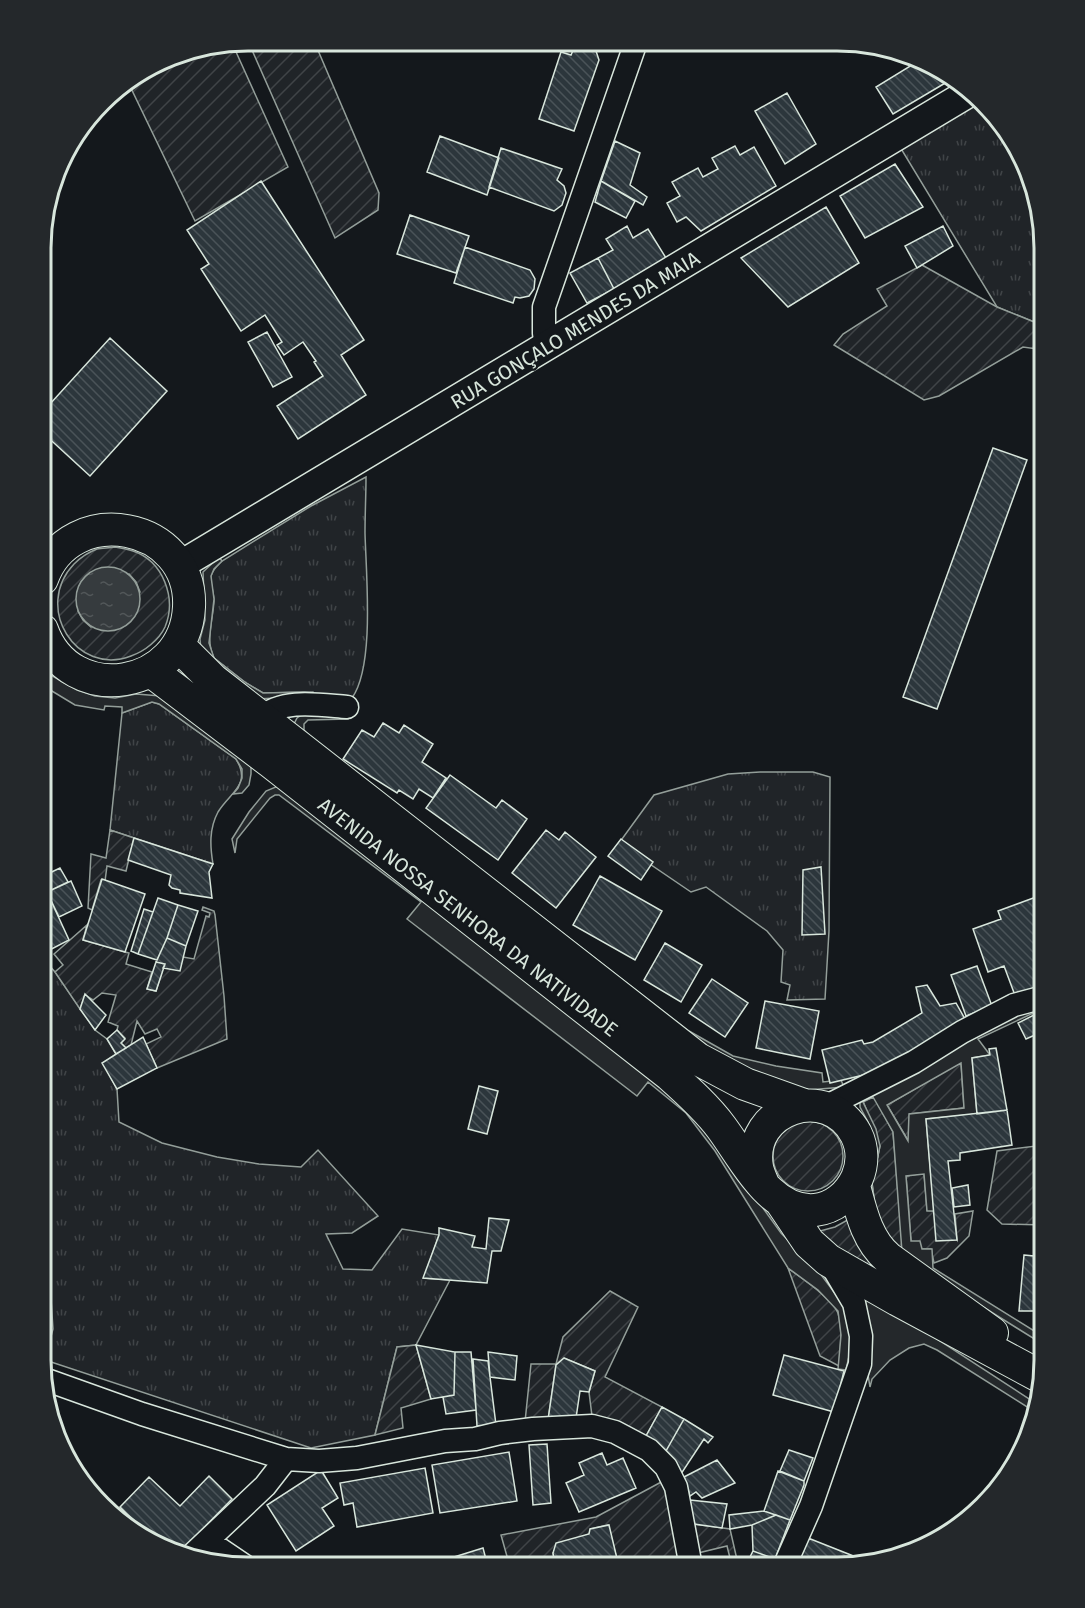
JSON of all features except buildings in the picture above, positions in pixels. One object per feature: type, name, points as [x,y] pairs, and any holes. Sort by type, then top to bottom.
[{"type":"main road","points":[[51,556],[80,536],[102,529],[125,529],[146,536],[165,548],[179,566],[187,585],[189,606],[186,626],[178,645],[166,660],[151,671],[135,678],[119,681],[100,680],[82,675],[54,662],[51,646]]},
{"type":"main road","name":"AVENIDA NOSSA SENHORA DA NATIVIDADE","points":[[178,645],[213,680],[698,1059],[745,1083],[814,1106],[851,1124],[859,1139],[862,1155],[860,1171],[854,1186]]},
{"type":"main road","name":"AVENIDA NOSSA SENHORA DA NATIVIDADE","points":[[151,671],[271,762],[670,1075],[721,1126],[740,1155],[809,1242],[828,1260],[1034,1373]]},
{"type":"main road","name":"AVENIDA NOSSA SENHORA DA NATIVIDADE","points":[[773,1194],[757,1167],[757,1150],[762,1133],[780,1114],[788,1110],[814,1106]]},
{"type":"main road","points":[[773,1194],[795,1209],[822,1209],[834,1204],[854,1186]]},
{"type":"main road","points":[[854,1186],[867,1229],[876,1248],[1034,1363]]},
{"type":"street","points":[[546,346],[543,308],[633,51]]},
{"type":"street","name":"RUA GONÇALO MENDES DA MAIA","points":[[179,566],[962,97]]},
{"type":"street","points":[[261,718],[267,712],[293,704],[346,706]]},
{"type":"street","points":[[814,1106],[914,1062],[962,1032],[1014,1005],[1034,1000]]},
{"type":"street","points":[[788,1557],[811,1506],[860,1364],[861,1336],[854,1303],[828,1260]]},
{"type":"street","points":[[53,1382],[142,1414],[286,1459],[320,1461],[357,1458],[446,1441],[475,1439],[533,1429],[592,1426],[615,1432],[649,1450],[666,1467],[676,1487],[689,1557]]},
{"type":"street","points":[[200,1548],[265,1486],[286,1459]]},
{"type":"green space","points":[[252,51],[318,51],[379,193],[378,210],[335,238]]},
{"type":"green space","points":[[236,52],[288,167],[195,221],[131,89],[149,77],[184,61]]},
{"type":"green space","points":[[971,105],[993,128],[1008,149],[1019,172],[1030,209],[1034,248],[1034,322],[997,307],[900,147]]},
{"type":"green space","points":[[922,265],[997,307],[1034,322],[1034,349],[1023,347],[939,396],[924,400],[834,345],[843,334],[887,306],[877,289]]},
{"type":"green space","points":[[366,477],[368,619],[364,664],[352,698],[303,692],[263,693],[214,658],[210,644],[214,601],[211,576],[222,561],[311,506]]},
{"type":"green space","points":[[115,547],[133,551],[152,563],[165,582],[169,604],[165,627],[155,641],[136,654],[111,660],[93,657],[78,647],[66,634],[60,618],[58,599],[62,581],[74,564],[94,550]],"holes":[[[129,574],[136,582],[140,592],[91,627],[83,620],[78,611]]]},
{"type":"green space","points":[[152,702],[159,704],[236,759],[240,768],[242,775],[238,788],[218,812],[213,825],[211,844],[213,864],[110,830],[122,713]]},
{"type":"green space","points":[[813,772],[830,777],[829,931],[825,999],[787,1000],[790,985],[781,982],[783,950],[767,931],[706,887],[691,892],[619,843],[654,795],[728,774]]},
{"type":"green space","points":[[110,830],[134,838],[126,871],[107,866],[105,881],[101,880],[92,910],[88,908],[91,854],[106,858]]},
{"type":"green space","points":[[203,907],[214,911],[215,915],[227,1039],[157,1068],[146,1044],[161,1037],[157,1029],[145,1034],[137,1021],[131,1045],[126,1048],[121,1043],[125,1038],[117,1030],[118,1026],[108,1022],[116,995],[102,993],[93,1000],[85,995],[80,1009],[55,972],[63,965],[54,954],[87,925],[83,940],[129,953],[126,964],[152,972],[147,989],[156,991],[163,968],[183,957],[194,959],[206,916],[209,917],[210,913],[202,910]]},
{"type":"green space","points":[[51,967],[95,1030],[107,1039],[116,1054],[103,1063],[117,1089],[119,1122],[162,1143],[217,1157],[259,1164],[301,1167],[318,1150],[378,1216],[352,1233],[326,1234],[343,1269],[372,1270],[402,1229],[439,1235],[424,1278],[450,1280],[416,1345],[397,1347],[375,1435],[311,1448],[51,1362],[53,1329],[51,1299]]},
{"type":"green space","points":[[961,1062],[964,1108],[910,1114],[909,1142],[887,1105]]},
{"type":"green space","points":[[874,1097],[893,1132],[903,1253],[887,1240],[875,1205],[872,1183],[880,1146],[863,1101]]},
{"type":"green space","points":[[801,1121],[815,1121],[828,1127],[837,1136],[843,1149],[841,1169],[833,1181],[815,1191],[801,1191],[788,1185],[779,1176],[773,1163],[773,1149],[779,1136],[788,1127]]},
{"type":"green space","points":[[1034,1146],[1034,1225],[1002,1224],[987,1210],[997,1151]]},
{"type":"green space","points":[[924,1173],[927,1210],[934,1211],[957,1240],[955,1214],[973,1211],[969,1236],[947,1258],[934,1263],[931,1249],[922,1249],[911,1241],[906,1176]]},
{"type":"green space","points":[[853,1217],[899,1281],[856,1262],[816,1232],[835,1227]]},
{"type":"green space","points":[[788,1268],[835,1307],[840,1319],[841,1333],[839,1366],[820,1356]]},
{"type":"green space","points":[[610,1291],[638,1307],[605,1377],[662,1407],[646,1436],[592,1416],[589,1392],[595,1371],[564,1358],[556,1365],[548,1420],[525,1422],[531,1364],[556,1364],[563,1337]]},
{"type":"green space","points":[[416,1345],[431,1399],[401,1408],[403,1428],[375,1435],[397,1347]]},
{"type":"green space","points":[[665,1480],[679,1557],[616,1557],[608,1525],[591,1529],[589,1534],[553,1553],[554,1557],[507,1557],[501,1535],[596,1517]]},
{"type":"green space","points":[[694,1524],[730,1529],[736,1557],[730,1557],[727,1546],[698,1553]]},
{"type":"shaded area","points":[[219,557],[222,561],[211,576],[214,599],[209,643],[214,658],[263,693],[313,692],[314,696],[257,699],[201,650],[200,639],[205,620],[203,572]]},
{"type":"shaded area","points":[[51,675],[77,690],[95,696],[115,698],[136,694],[161,696],[251,762],[249,785],[242,793],[233,794],[242,778],[242,769],[236,759],[159,704],[152,702],[122,713],[122,707],[105,706],[104,710],[75,705],[51,690]]},
{"type":"shaded area","points":[[347,713],[348,719],[308,720],[304,724],[304,730],[311,738],[689,1031],[733,1056],[822,1073],[823,1082],[841,1080],[844,1087],[788,1089],[703,1049],[293,726],[297,718],[303,714]]},
{"type":"shaded area","points":[[278,786],[690,1107],[781,1233],[819,1272],[843,1304],[850,1329],[851,1347],[846,1370],[838,1369],[841,1335],[838,1311],[818,1290],[788,1268],[715,1151],[686,1113],[648,1082],[637,1096],[407,919],[421,902],[279,795],[270,798],[237,839],[235,853],[232,839],[249,812],[266,791]]},
{"type":"shaded area","points":[[1034,1007],[1034,1013],[978,1039],[990,1055],[972,1058],[977,1114],[926,1119],[934,1211],[927,1211],[924,1174],[906,1176],[911,1241],[920,1241],[922,1249],[932,1249],[933,1268],[1034,1331],[1034,1339],[888,1246],[882,1238],[873,1211],[869,1186],[876,1145],[860,1107],[860,1100],[962,1043]],"holes":[[[961,1063],[964,1108],[909,1114],[908,1141],[887,1105]],[[873,1097],[893,1132],[902,1252],[887,1240],[882,1231],[875,1205],[872,1183],[880,1146],[876,1129],[863,1102]]]},
{"type":"shaded area","points":[[862,1293],[868,1294],[1030,1399],[1028,1407],[924,1344],[909,1348],[890,1360],[872,1379],[870,1387],[869,1342]]},
{"type":"water","points":[[102,567],[114,567],[131,576],[138,587],[140,599],[138,611],[131,622],[114,631],[102,631],[90,626],[81,617],[76,605],[76,593],[81,581],[90,572]]}]
